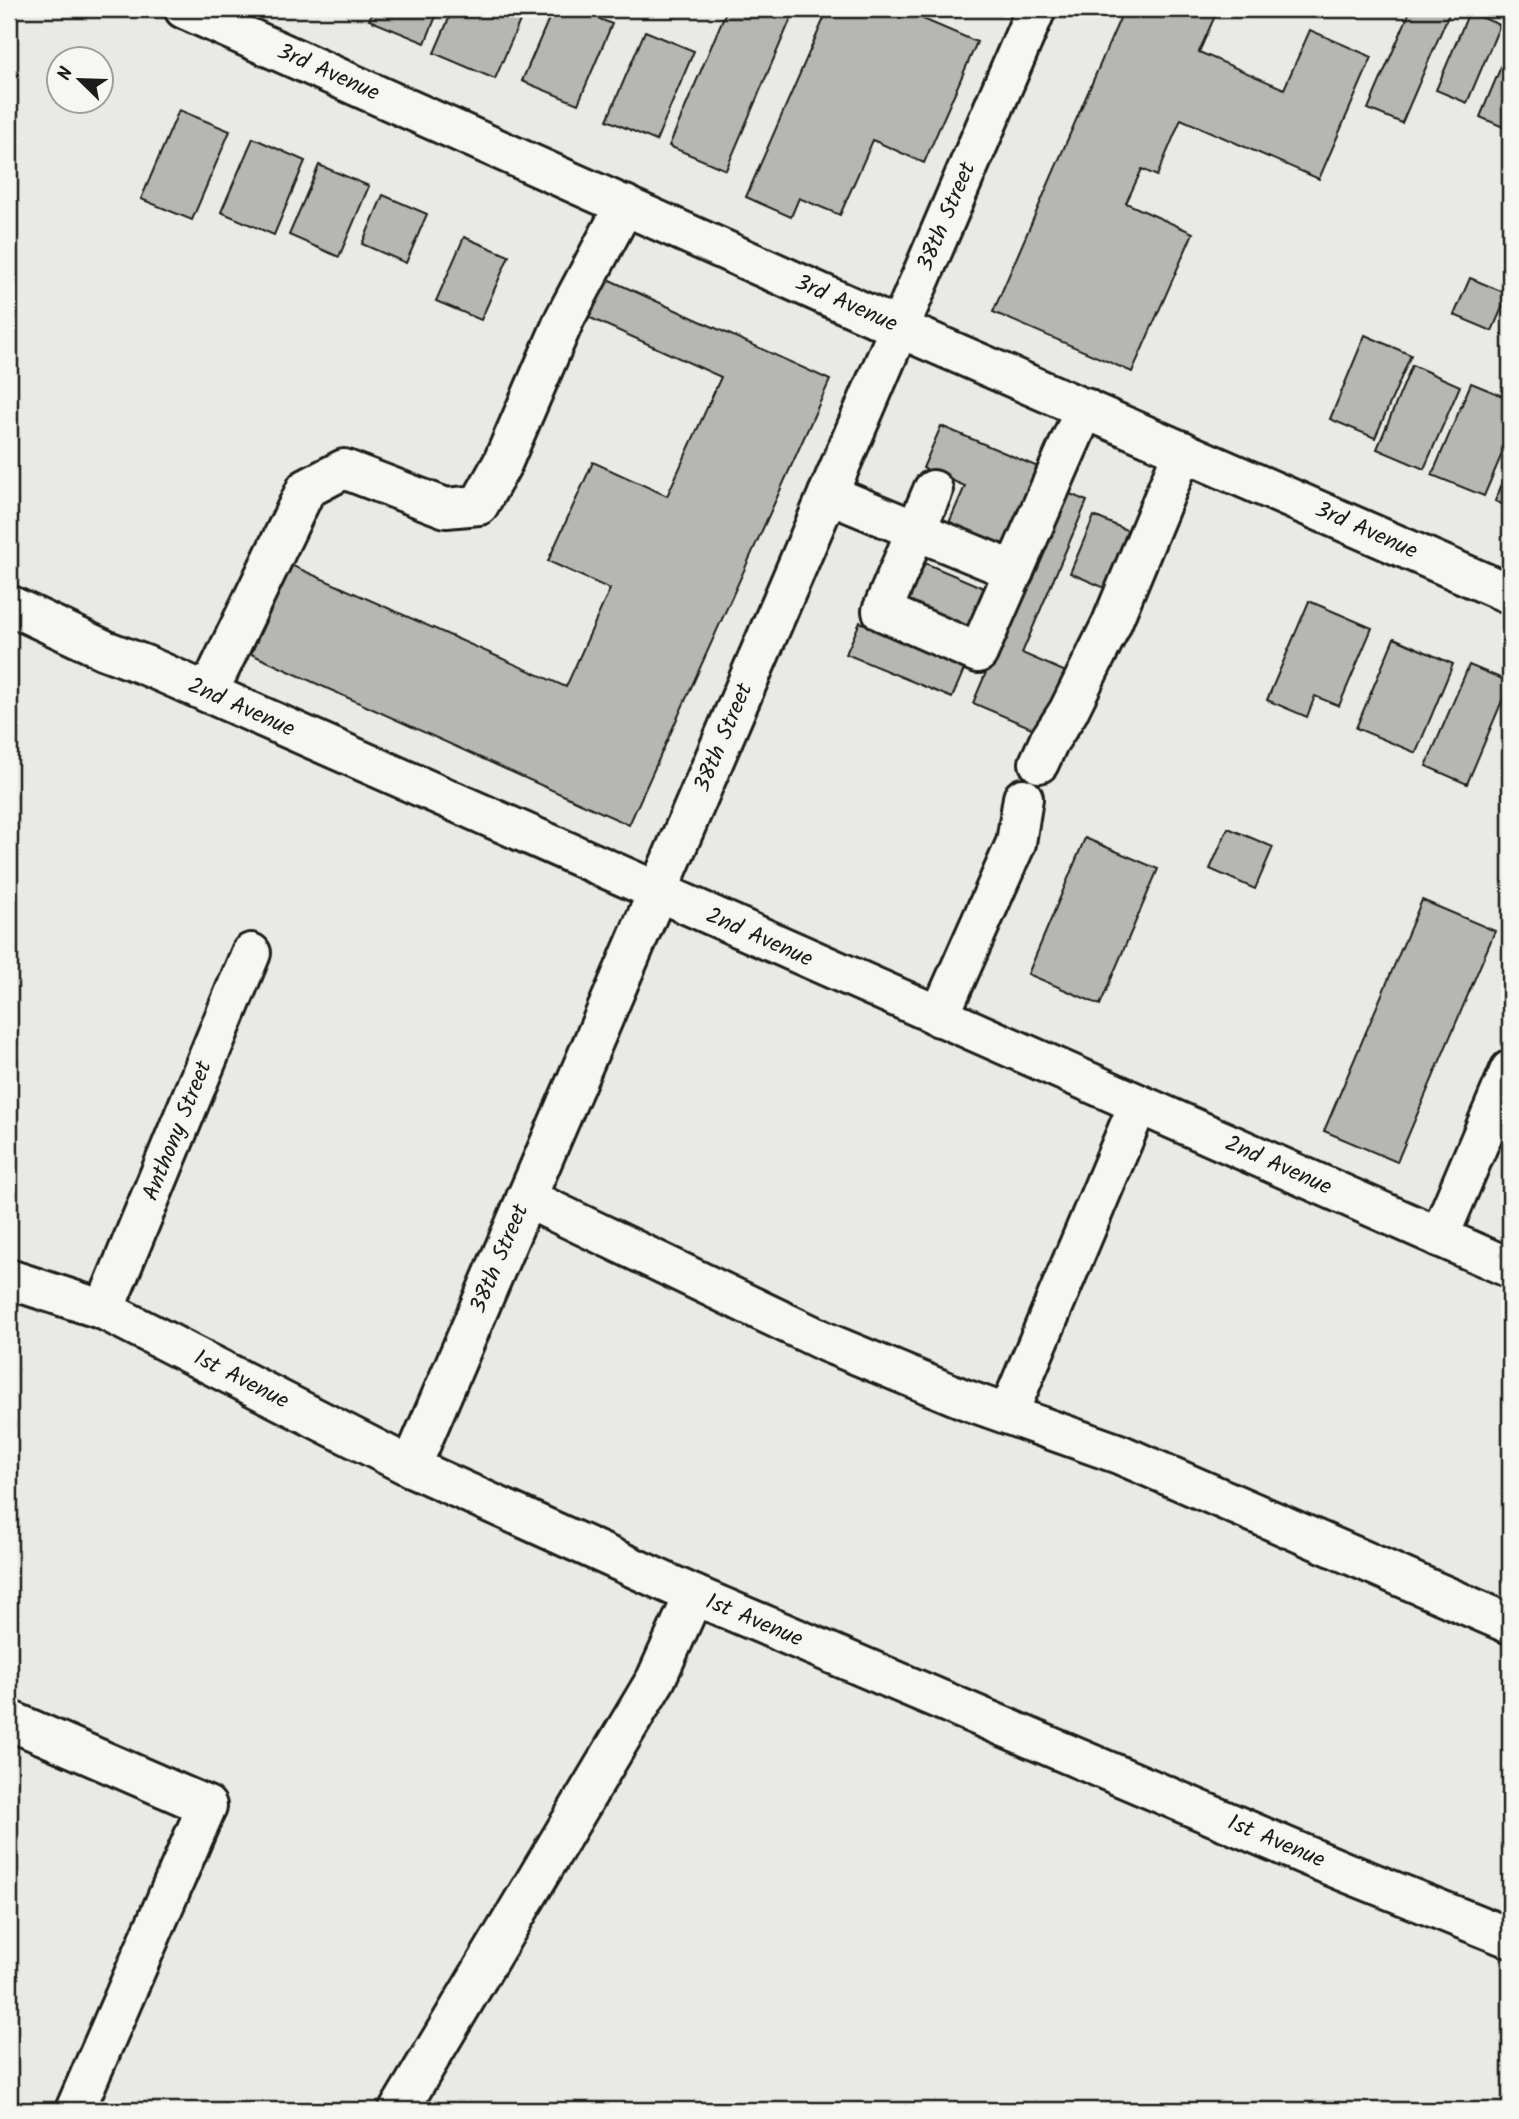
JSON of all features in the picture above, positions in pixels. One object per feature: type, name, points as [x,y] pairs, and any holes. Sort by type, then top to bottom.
[{"type":"street","name":"3rd Avenue","points":[[184,9],[899,328],[1510,594]]},
{"type":"street","name":"38th Street","points":[[411,1467],[1037,9]]},
{"type":"street","points":[[208,693],[306,489],[344,469],[446,508],[479,505],[502,464],[565,318],[625,205]]},
{"type":"street","points":[[933,490],[881,611],[978,653],[1085,408]]},
{"type":"street","points":[[1039,763],[1049,741],[1068,712],[1111,625],[1183,451]]},
{"type":"street","points":[[828,494],[1014,571]]},
{"type":"street","name":"2nd Avenue","points":[[9,605],[1510,1268]]},
{"type":"street","points":[[939,1017],[1016,843],[1023,798]]},
{"type":"street","name":"Anthony Street","points":[[104,1310],[251,953]]},
{"type":"street","points":[[1438,1237],[1496,1142],[1510,1070]]},
{"type":"street","points":[[1008,1415],[1138,1105]]},
{"type":"street","points":[[526,1198],[828,1342],[964,1399],[1119,1454],[1510,1624]]},
{"type":"street","name":"1st Avenue","points":[[9,1279],[104,1310],[411,1467],[694,1595],[1343,1871],[1510,1938]]},
{"type":"street","points":[[399,2110],[656,1679],[694,1595]]},
{"type":"street","points":[[9,1720],[207,1806],[75,2110]]},
{"type":"street","points":[[1469,1922],[1510,1915]]},
{"type":"building","points":[[374,9],[439,9],[425,43],[369,20]]},
{"type":"building","points":[[453,9],[525,9],[495,79],[434,53]]},
{"type":"building","points":[[553,9],[576,9],[612,24],[578,104],[522,81]]},
{"type":"building","points":[[727,9],[795,9],[726,170],[669,146]]},
{"type":"building","points":[[828,9],[900,9],[977,42],[924,163],[873,140],[840,215],[799,198],[791,217],[746,197]]},
{"type":"building","points":[[1124,9],[1218,9],[1199,52],[1284,89],[1310,30],[1372,57],[1319,179],[1181,119],[1157,176],[1142,169],[1126,203],[1193,233],[1132,372],[993,312]]},
{"type":"building","points":[[1411,9],[1451,9],[1402,123],[1368,109]]},
{"type":"building","points":[[1469,12],[1500,25],[1467,103],[1436,90]]},
{"type":"building","points":[[645,31],[694,51],[656,141],[607,120]]},
{"type":"building","points":[[1510,45],[1510,130],[1480,117]]},
{"type":"building","points":[[179,110],[230,131],[192,220],[141,199]]},
{"type":"building","points":[[253,138],[305,161],[274,235],[221,212]]},
{"type":"building","points":[[319,165],[369,186],[339,257],[289,235]]},
{"type":"building","points":[[383,195],[427,214],[406,263],[362,244]]},
{"type":"building","points":[[464,237],[509,256],[481,320],[436,301]]},
{"type":"building","points":[[603,277],[830,380],[629,825],[251,654],[291,565],[566,687],[610,589],[548,561],[593,462],[667,496],[721,377],[586,316]]},
{"type":"building","points":[[1470,278],[1508,294],[1492,331],[1454,315]]},
{"type":"building","points":[[1365,335],[1411,355],[1375,438],[1330,419]]},
{"type":"building","points":[[1412,365],[1460,386],[1424,469],[1377,449]]},
{"type":"building","points":[[1471,383],[1510,399],[1510,435],[1484,496],[1432,475]]},
{"type":"building","points":[[941,426],[1038,467],[1004,549],[948,525],[965,486],[923,468]]},
{"type":"building","points":[[1510,465],[1510,508],[1495,501]]},
{"type":"building","points":[[1063,491],[1087,501],[1022,653],[1066,672],[1041,732],[973,703]]},
{"type":"building","points":[[1094,516],[1138,535],[1114,592],[1070,573]]},
{"type":"building","points":[[920,561],[986,589],[967,634],[901,606]]},
{"type":"building","points":[[1309,601],[1372,628],[1339,706],[1315,696],[1307,717],[1267,700]]},
{"type":"building","points":[[860,622],[965,667],[952,698],[846,654]]},
{"type":"building","points":[[1394,638],[1453,664],[1416,753],[1356,728]]},
{"type":"building","points":[[1469,665],[1510,682],[1467,784],[1426,766]]},
{"type":"building","points":[[1228,828],[1273,847],[1255,889],[1210,869]]},
{"type":"building","points":[[1085,838],[1158,869],[1100,1005],[1028,974]]},
{"type":"building","points":[[1422,900],[1495,931],[1397,1162],[1324,1131]]}]
